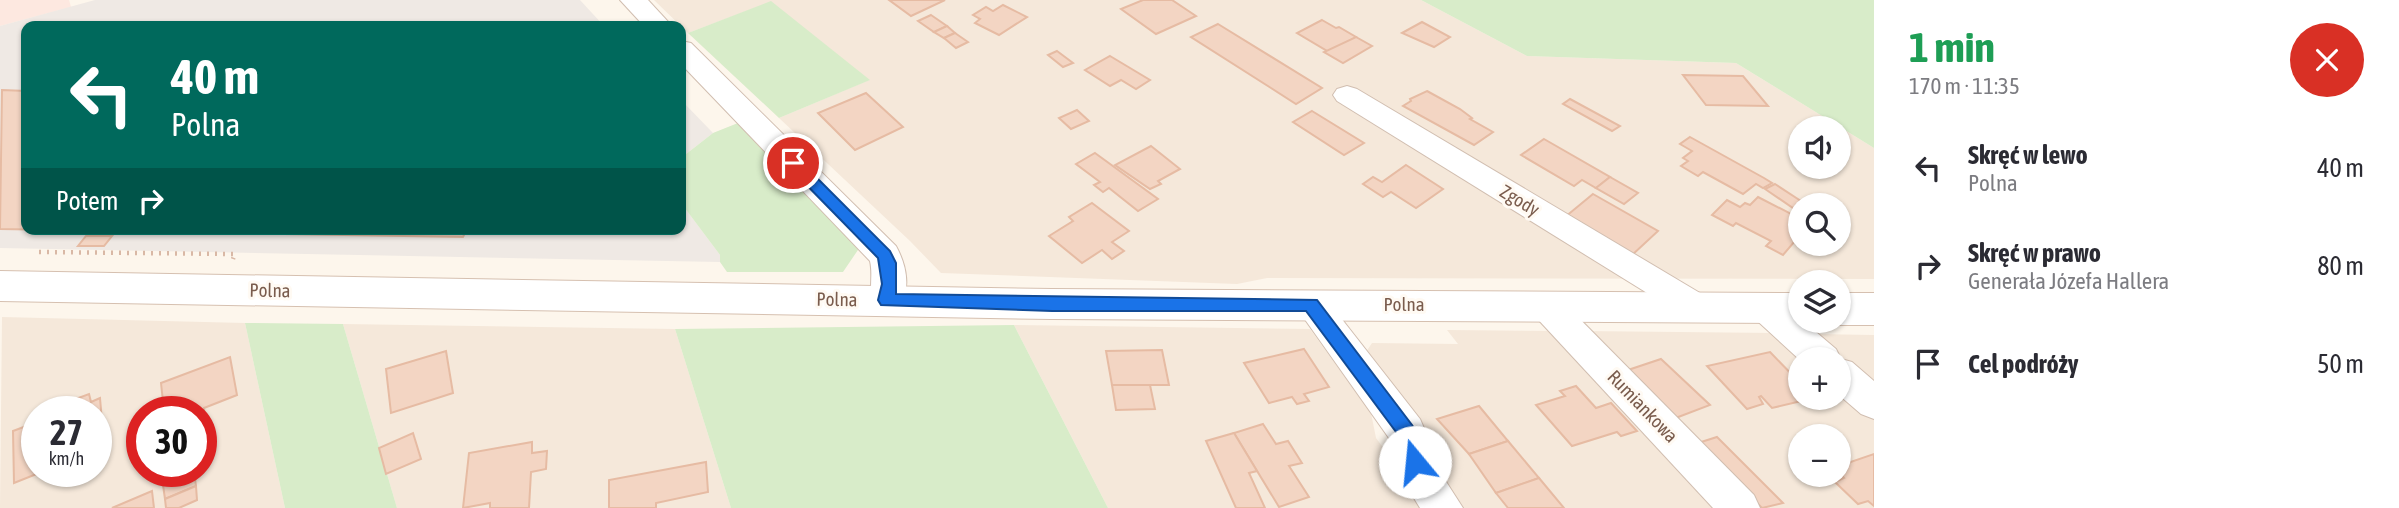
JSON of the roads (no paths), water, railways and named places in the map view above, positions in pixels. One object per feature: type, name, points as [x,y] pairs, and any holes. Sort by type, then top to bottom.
[{"type":"street","points":[[633,0],[654,21]]},
{"type":"street","points":[[686,54],[884,255],[888,263],[890,284],[887,300]]},
{"type":"street","name":"Zgody","points":[[1347,95],[1693,305]]},
{"type":"street","name":"Polna","points":[[0,286],[1052,304],[1782,307]]},
{"type":"street","points":[[1311,304],[1406,431],[1412,442],[1418,472],[1443,508]]},
{"type":"street","name":"Rumiankowa","points":[[1545,305],[1741,508]]},
{"type":"street","points":[[1782,307],[1814,347]]},
{"type":"street","points":[[1851,309],[1874,309]]},
{"type":"street","points":[[1851,383],[1874,403]]}]
